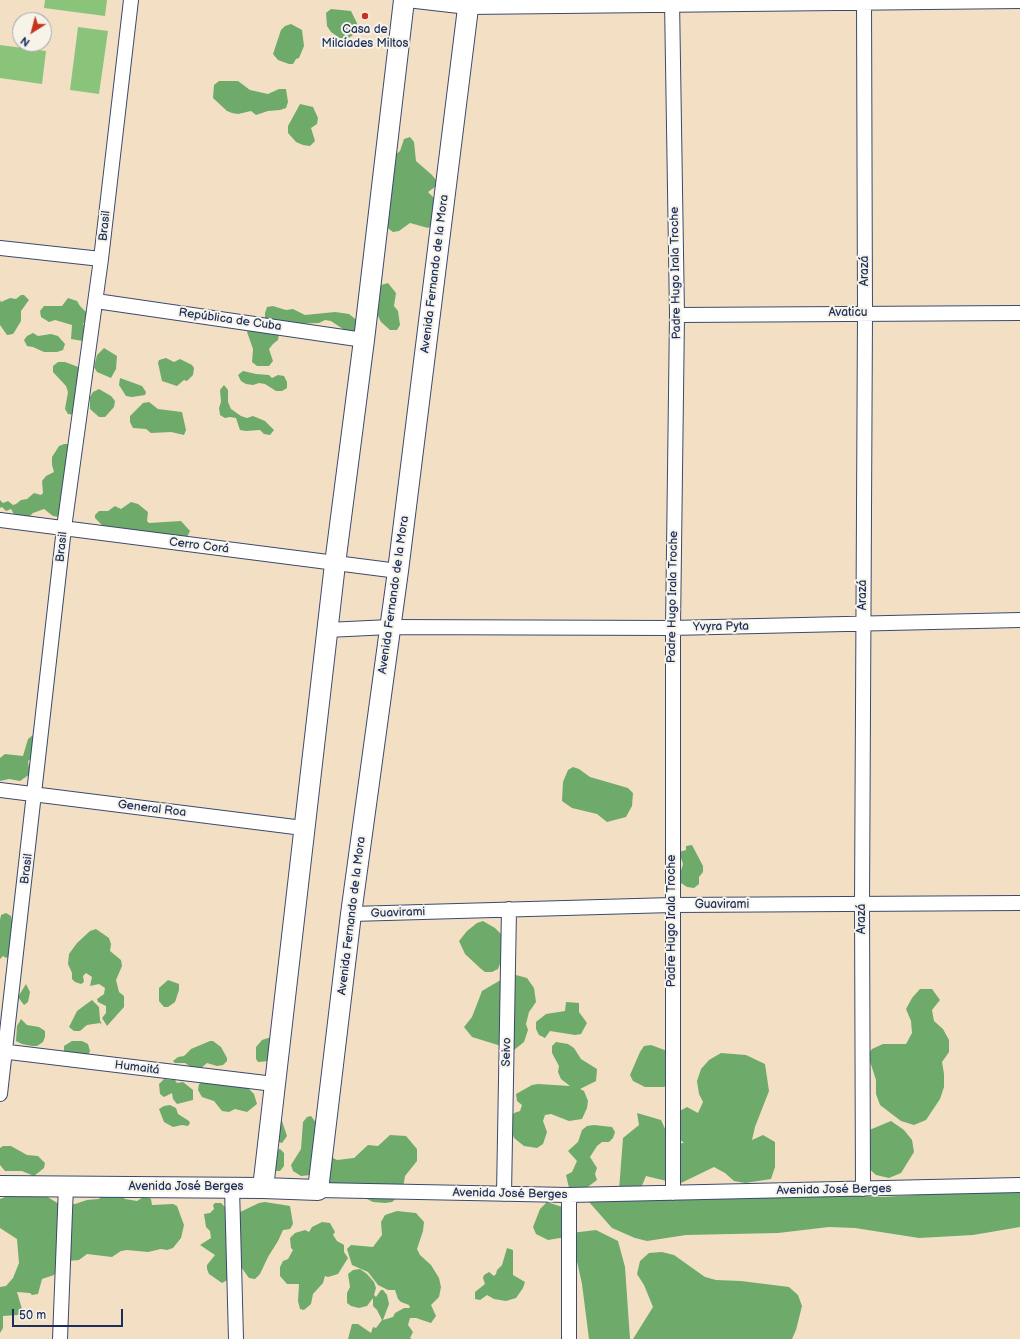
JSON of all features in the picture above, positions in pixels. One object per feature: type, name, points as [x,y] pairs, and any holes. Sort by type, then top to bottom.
[{"type":"main road","points":[[263,1188],[334,564],[364,340],[404,0]]},
{"type":"main road","name":"Avenida Fernando de la Mora","points":[[318,1190],[351,914],[398,571],[469,3]]},
{"type":"main road","name":"Avenida José Berges","points":[[0,1186],[263,1188],[318,1190]]},
{"type":"street","name":"Brasil","points":[[0,1094],[2,1052],[35,794],[64,528],[96,301],[131,0]]},
{"type":"street","points":[[407,0],[469,3],[1020,1]]},
{"type":"street","name":"Arazá","points":[[864,1],[865,313],[862,904],[864,1189]]},
{"type":"street","name":"Padre Hugo Irala Troche","points":[[672,2],[677,315],[673,628],[673,1193]]},
{"type":"street","points":[[0,248],[101,259]]},
{"type":"street","name":"República de Cuba","points":[[96,301],[364,340]]},
{"type":"street","name":"Avaticu","points":[[677,315],[1020,313]]},
{"type":"street","name":"Cerro Corá","points":[[0,520],[398,571]]},
{"type":"street","name":"Yvyra Pyta","points":[[327,630],[390,627],[673,628],[863,625],[1020,620]]},
{"type":"street","name":"General Roa","points":[[0,790],[303,828]]},
{"type":"street","name":"Guavirami","points":[[351,914],[672,905],[1020,903]]},
{"type":"street","name":"Seivo","points":[[504,1194],[509,910]]},
{"type":"street","name":"Humaitá","points":[[2,1052],[274,1084]]},
{"type":"street","name":"Avenida José Berges","points":[[318,1190],[569,1195],[1020,1185]]},
{"type":"street","points":[[60,1339],[66,1186]]},
{"type":"street","points":[[232,1188],[236,1339]]},
{"type":"street","points":[[569,1195],[569,1339]]},
{"type":"green space","points":[[45,0],[107,0],[105,16],[44,8]]},
{"type":"green space","points":[[331,9],[351,11],[357,23],[353,35],[347,39],[341,39],[331,32],[327,26],[326,13]]},
{"type":"green space","points":[[291,24],[302,30],[304,46],[299,58],[296,59],[293,64],[289,64],[278,60],[273,54],[281,30],[285,26]]},
{"type":"green space","points":[[78,27],[108,31],[99,94],[70,90]]},
{"type":"green space","points":[[0,45],[12,47],[12,52],[46,52],[42,84],[0,78]]},
{"type":"green space","points":[[219,81],[238,81],[250,90],[268,94],[279,89],[286,89],[288,102],[286,108],[256,115],[251,111],[238,114],[227,111],[213,98],[214,85]]},
{"type":"green space","points":[[300,104],[313,107],[318,118],[317,124],[311,128],[315,141],[310,146],[296,142],[288,133],[288,126]]},
{"type":"green space","points":[[410,137],[414,142],[416,161],[436,180],[435,187],[428,192],[437,201],[434,224],[428,228],[410,223],[399,231],[393,232],[378,221],[385,163],[400,151],[404,139]]},
{"type":"green space","points":[[376,282],[381,285],[388,283],[396,293],[394,306],[398,311],[400,325],[397,330],[390,330],[381,322],[373,306]]},
{"type":"green space","points":[[21,295],[24,295],[29,300],[21,311],[21,321],[15,331],[13,334],[7,335],[0,325],[0,300],[1,302],[10,298],[16,299]]},
{"type":"green space","points":[[68,298],[77,301],[89,315],[83,324],[87,329],[83,341],[71,339],[72,325],[55,320],[49,322],[41,317],[40,311],[44,306],[62,306]]},
{"type":"green space","points":[[273,306],[286,310],[293,309],[305,315],[335,312],[349,314],[359,322],[358,328],[353,331],[346,331],[331,321],[325,320],[319,323],[289,324],[265,319],[267,307]]},
{"type":"green space","points":[[250,327],[279,334],[278,340],[269,349],[273,361],[269,366],[257,366],[252,362],[253,349],[247,332]]},
{"type":"green space","points":[[33,333],[38,336],[51,334],[58,336],[65,344],[63,350],[57,352],[44,352],[27,346],[24,340],[27,336]]},
{"type":"green space","points":[[104,348],[117,356],[116,369],[111,378],[97,372],[94,367],[97,355]]},
{"type":"green space","points":[[166,358],[174,362],[180,359],[192,365],[194,368],[193,375],[187,381],[184,380],[177,386],[162,381],[158,363],[159,360]]},
{"type":"green space","points":[[58,362],[65,362],[81,368],[75,415],[68,414],[65,409],[68,392],[66,386],[53,372],[53,366]]},
{"type":"green space","points":[[243,371],[269,375],[272,378],[278,375],[284,376],[287,382],[287,388],[282,391],[276,391],[265,384],[246,384],[241,381],[238,375]]},
{"type":"green space","points":[[120,378],[142,386],[146,392],[145,395],[132,397],[126,396],[119,385]]},
{"type":"green space","points":[[224,385],[228,390],[228,402],[231,409],[241,416],[247,418],[253,416],[265,421],[274,430],[270,435],[264,434],[260,430],[240,430],[236,418],[225,418],[220,415],[220,390]]},
{"type":"green space","points":[[99,389],[111,396],[115,401],[114,407],[105,417],[99,417],[90,409],[90,397],[93,392]]},
{"type":"green space","points":[[149,402],[158,409],[182,412],[186,430],[184,435],[171,432],[151,433],[146,429],[133,428],[130,422],[130,416],[143,403]]},
{"type":"green space","points":[[64,444],[72,444],[60,517],[53,516],[44,509],[33,513],[26,520],[15,516],[11,509],[6,511],[2,507],[0,508],[0,500],[3,503],[8,501],[13,505],[21,500],[27,499],[34,493],[41,495],[43,493],[42,481],[46,476],[54,472],[52,457],[59,446]]},
{"type":"green space","points":[[131,502],[138,504],[148,512],[147,521],[149,523],[181,521],[190,531],[186,539],[133,534],[122,529],[104,527],[95,518],[95,515],[99,511],[108,511],[115,506],[121,509]]},
{"type":"green space","points":[[33,735],[39,735],[33,757],[28,761],[30,774],[20,781],[9,779],[0,781],[0,758],[5,754],[23,756],[28,739]]},
{"type":"green space","points":[[573,767],[579,769],[590,777],[628,788],[633,793],[632,806],[626,817],[607,822],[597,814],[572,808],[562,801],[563,782],[568,770]]},
{"type":"green space","points":[[692,845],[703,866],[703,872],[699,877],[699,884],[694,888],[687,887],[681,883],[679,877],[683,864],[679,852],[686,850],[686,846]]},
{"type":"green space","points":[[6,913],[11,916],[13,925],[11,931],[12,955],[6,958],[3,956],[0,959],[0,920],[1,915]]},
{"type":"green space","points":[[483,921],[495,928],[504,937],[501,938],[503,945],[500,964],[498,969],[492,972],[485,972],[465,954],[459,941],[467,931],[477,923]]},
{"type":"green space","points":[[96,929],[109,938],[111,944],[110,951],[121,960],[122,966],[116,980],[119,992],[124,996],[124,1007],[107,1026],[102,1018],[106,1013],[106,1006],[98,1002],[97,999],[104,994],[105,988],[99,984],[90,986],[92,977],[86,973],[83,976],[84,982],[81,984],[75,982],[72,979],[72,973],[68,964],[69,954],[77,943],[90,931]]},
{"type":"green space","points":[[516,975],[527,978],[534,988],[536,1002],[529,1012],[526,1024],[528,1030],[524,1042],[514,1050],[472,1037],[464,1027],[472,1017],[482,991],[504,978]]},
{"type":"green space","points":[[168,980],[179,984],[179,990],[175,1002],[168,1007],[164,1007],[159,1001],[159,988]]},
{"type":"green space","points":[[26,984],[30,992],[28,1002],[24,1005],[18,997]]},
{"type":"green space","points":[[920,989],[932,989],[940,1000],[932,1010],[934,1021],[943,1029],[949,1040],[949,1052],[942,1062],[944,1087],[940,1099],[926,1120],[914,1125],[901,1121],[880,1105],[876,1094],[876,1080],[868,1055],[872,1049],[883,1044],[906,1044],[912,1033],[911,1021],[906,1009],[912,998]]},
{"type":"green space","points":[[92,1000],[99,1007],[102,1025],[100,1023],[87,1025],[80,1031],[74,1031],[69,1027],[77,1011]]},
{"type":"green space","points":[[566,1002],[579,1003],[579,1012],[587,1023],[581,1034],[575,1035],[550,1031],[545,1038],[539,1035],[536,1029],[536,1022],[546,1014],[565,1011]]},
{"type":"green space","points":[[21,1019],[27,1025],[39,1027],[45,1031],[43,1042],[37,1046],[32,1046],[16,1041],[17,1026]]},
{"type":"green space","points":[[268,1038],[272,1039],[270,1061],[258,1062],[256,1059],[256,1047],[262,1040]]},
{"type":"green space","points":[[72,1041],[82,1041],[88,1044],[90,1051],[88,1055],[64,1053],[64,1046]]},
{"type":"green space","points":[[213,1041],[221,1047],[227,1058],[227,1061],[223,1065],[217,1066],[207,1063],[200,1069],[194,1069],[185,1063],[175,1063],[173,1061],[178,1057],[184,1056],[191,1049]]},
{"type":"green space","points":[[556,1042],[568,1044],[574,1048],[581,1059],[597,1069],[596,1081],[580,1089],[584,1091],[588,1101],[587,1108],[582,1119],[569,1121],[551,1114],[545,1115],[543,1121],[547,1132],[543,1144],[537,1148],[524,1146],[514,1138],[510,1125],[511,1118],[514,1113],[520,1111],[522,1105],[517,1101],[516,1094],[532,1085],[538,1084],[570,1086],[561,1079],[558,1072],[559,1066],[552,1053],[552,1046]]},
{"type":"green space","points":[[651,1045],[670,1052],[670,1083],[664,1087],[645,1087],[633,1081],[630,1075],[644,1046]]},
{"type":"green space","points":[[721,1053],[746,1055],[765,1064],[769,1091],[755,1127],[752,1140],[763,1135],[775,1142],[775,1167],[771,1179],[745,1183],[734,1181],[725,1173],[714,1167],[679,1184],[646,1176],[641,1188],[882,1197],[1020,1189],[1020,1227],[973,1235],[919,1238],[855,1228],[829,1227],[778,1233],[686,1235],[647,1241],[635,1238],[612,1228],[589,1202],[599,1195],[619,1190],[623,1138],[639,1125],[637,1113],[661,1120],[672,1144],[684,1143],[676,1136],[676,1113],[687,1107],[698,1113],[703,1102],[699,1094],[697,1081],[701,1069],[709,1060]]},
{"type":"green space","points":[[164,1079],[175,1080],[177,1083],[183,1082],[193,1090],[193,1100],[177,1104],[173,1099],[172,1093],[164,1097],[160,1094],[159,1084]]},
{"type":"green space","points":[[204,1081],[248,1088],[254,1094],[257,1104],[247,1112],[235,1109],[229,1112],[222,1111],[214,1101],[202,1097],[198,1090],[199,1084]]},
{"type":"green space","points":[[170,1105],[176,1108],[178,1114],[189,1121],[190,1123],[188,1126],[182,1125],[173,1127],[164,1122],[159,1109]]},
{"type":"green space","points":[[311,1116],[317,1124],[314,1136],[311,1175],[301,1176],[293,1171],[291,1165],[301,1149],[303,1122],[307,1117]]},
{"type":"green space","points":[[279,1121],[282,1121],[287,1136],[282,1143],[275,1141]]},
{"type":"green space","points":[[891,1121],[904,1130],[912,1140],[914,1152],[901,1173],[889,1178],[876,1175],[867,1167],[867,1131]]},
{"type":"green space","points":[[594,1125],[612,1127],[615,1132],[613,1138],[609,1142],[602,1142],[597,1146],[590,1157],[597,1168],[595,1174],[597,1180],[581,1192],[574,1192],[569,1188],[566,1175],[572,1172],[577,1161],[568,1151],[578,1142],[582,1130],[587,1126]]},
{"type":"green space","points":[[390,1135],[406,1136],[417,1149],[417,1161],[405,1176],[402,1194],[392,1202],[385,1203],[373,1202],[363,1197],[327,1188],[328,1160],[333,1158],[337,1160],[354,1158],[368,1145],[378,1146]]},
{"type":"green space","points":[[3,1146],[11,1146],[27,1155],[38,1156],[45,1163],[44,1168],[34,1176],[22,1171],[5,1171],[0,1165],[0,1148]]},
{"type":"green space","points":[[280,1149],[284,1153],[284,1166],[280,1171],[274,1171],[276,1150]]},
{"type":"green space","points":[[106,1191],[120,1194],[125,1199],[137,1201],[145,1196],[151,1199],[152,1205],[173,1204],[177,1206],[184,1225],[181,1238],[173,1248],[167,1250],[161,1249],[148,1252],[127,1250],[121,1251],[112,1257],[87,1254],[79,1260],[67,1261],[57,1270],[54,1275],[42,1279],[38,1294],[32,1295],[30,1293],[17,1292],[22,1309],[18,1315],[3,1316],[3,1328],[0,1333],[0,1287],[6,1286],[13,1278],[19,1263],[17,1239],[0,1228],[0,1199],[5,1197],[46,1196],[59,1204],[75,1204],[87,1200],[99,1199]]},
{"type":"green space","points":[[265,1202],[290,1206],[293,1224],[290,1229],[283,1230],[260,1274],[255,1279],[249,1278],[241,1267],[241,1240],[236,1214],[259,1203]]},
{"type":"green space","points":[[547,1202],[565,1208],[571,1233],[596,1230],[618,1241],[625,1267],[630,1339],[589,1339],[582,1284],[571,1234],[566,1237],[548,1240],[536,1234],[533,1227],[540,1209]]},
{"type":"green space","points":[[215,1203],[221,1203],[227,1209],[229,1279],[222,1283],[209,1274],[207,1269],[207,1265],[215,1255],[200,1245],[211,1238],[210,1231],[206,1227],[204,1214],[210,1213],[214,1209],[213,1205]]},
{"type":"green space","points":[[397,1211],[416,1213],[424,1222],[423,1231],[417,1249],[420,1255],[431,1265],[439,1278],[441,1287],[439,1297],[431,1305],[436,1316],[431,1323],[416,1318],[410,1318],[408,1325],[413,1332],[410,1338],[412,1339],[348,1339],[352,1324],[358,1324],[371,1333],[373,1327],[376,1328],[382,1320],[377,1310],[373,1306],[373,1298],[367,1306],[359,1308],[351,1306],[347,1303],[347,1293],[350,1287],[348,1274],[353,1270],[360,1269],[374,1282],[376,1288],[374,1295],[376,1297],[381,1290],[383,1290],[387,1295],[389,1304],[383,1320],[393,1317],[395,1313],[404,1308],[410,1308],[409,1305],[398,1299],[395,1290],[388,1290],[378,1285],[368,1272],[352,1265],[347,1249],[351,1245],[373,1247],[382,1235],[381,1222],[385,1215]]},
{"type":"green space","points":[[322,1222],[330,1223],[335,1232],[333,1235],[337,1241],[344,1245],[344,1252],[348,1258],[338,1274],[328,1277],[325,1276],[323,1283],[313,1294],[311,1304],[304,1310],[300,1309],[298,1301],[299,1284],[287,1284],[280,1276],[280,1267],[283,1261],[288,1259],[293,1250],[291,1248],[290,1238],[295,1233],[305,1230],[309,1232],[312,1227]]},
{"type":"green space","points":[[507,1248],[513,1250],[513,1275],[525,1282],[523,1288],[516,1298],[506,1301],[494,1299],[487,1295],[480,1300],[475,1299],[475,1292],[485,1284],[483,1278],[484,1275],[489,1272],[494,1276],[496,1274],[497,1270],[502,1265]]},
{"type":"green space","points":[[662,1252],[674,1255],[705,1277],[716,1280],[741,1281],[789,1287],[798,1295],[802,1306],[796,1330],[792,1339],[633,1339],[653,1307],[644,1285],[637,1274],[640,1261],[649,1253]]},
{"type":"place","name":"Casa de Milcíades Miltos","points":[[365,16]]}]
